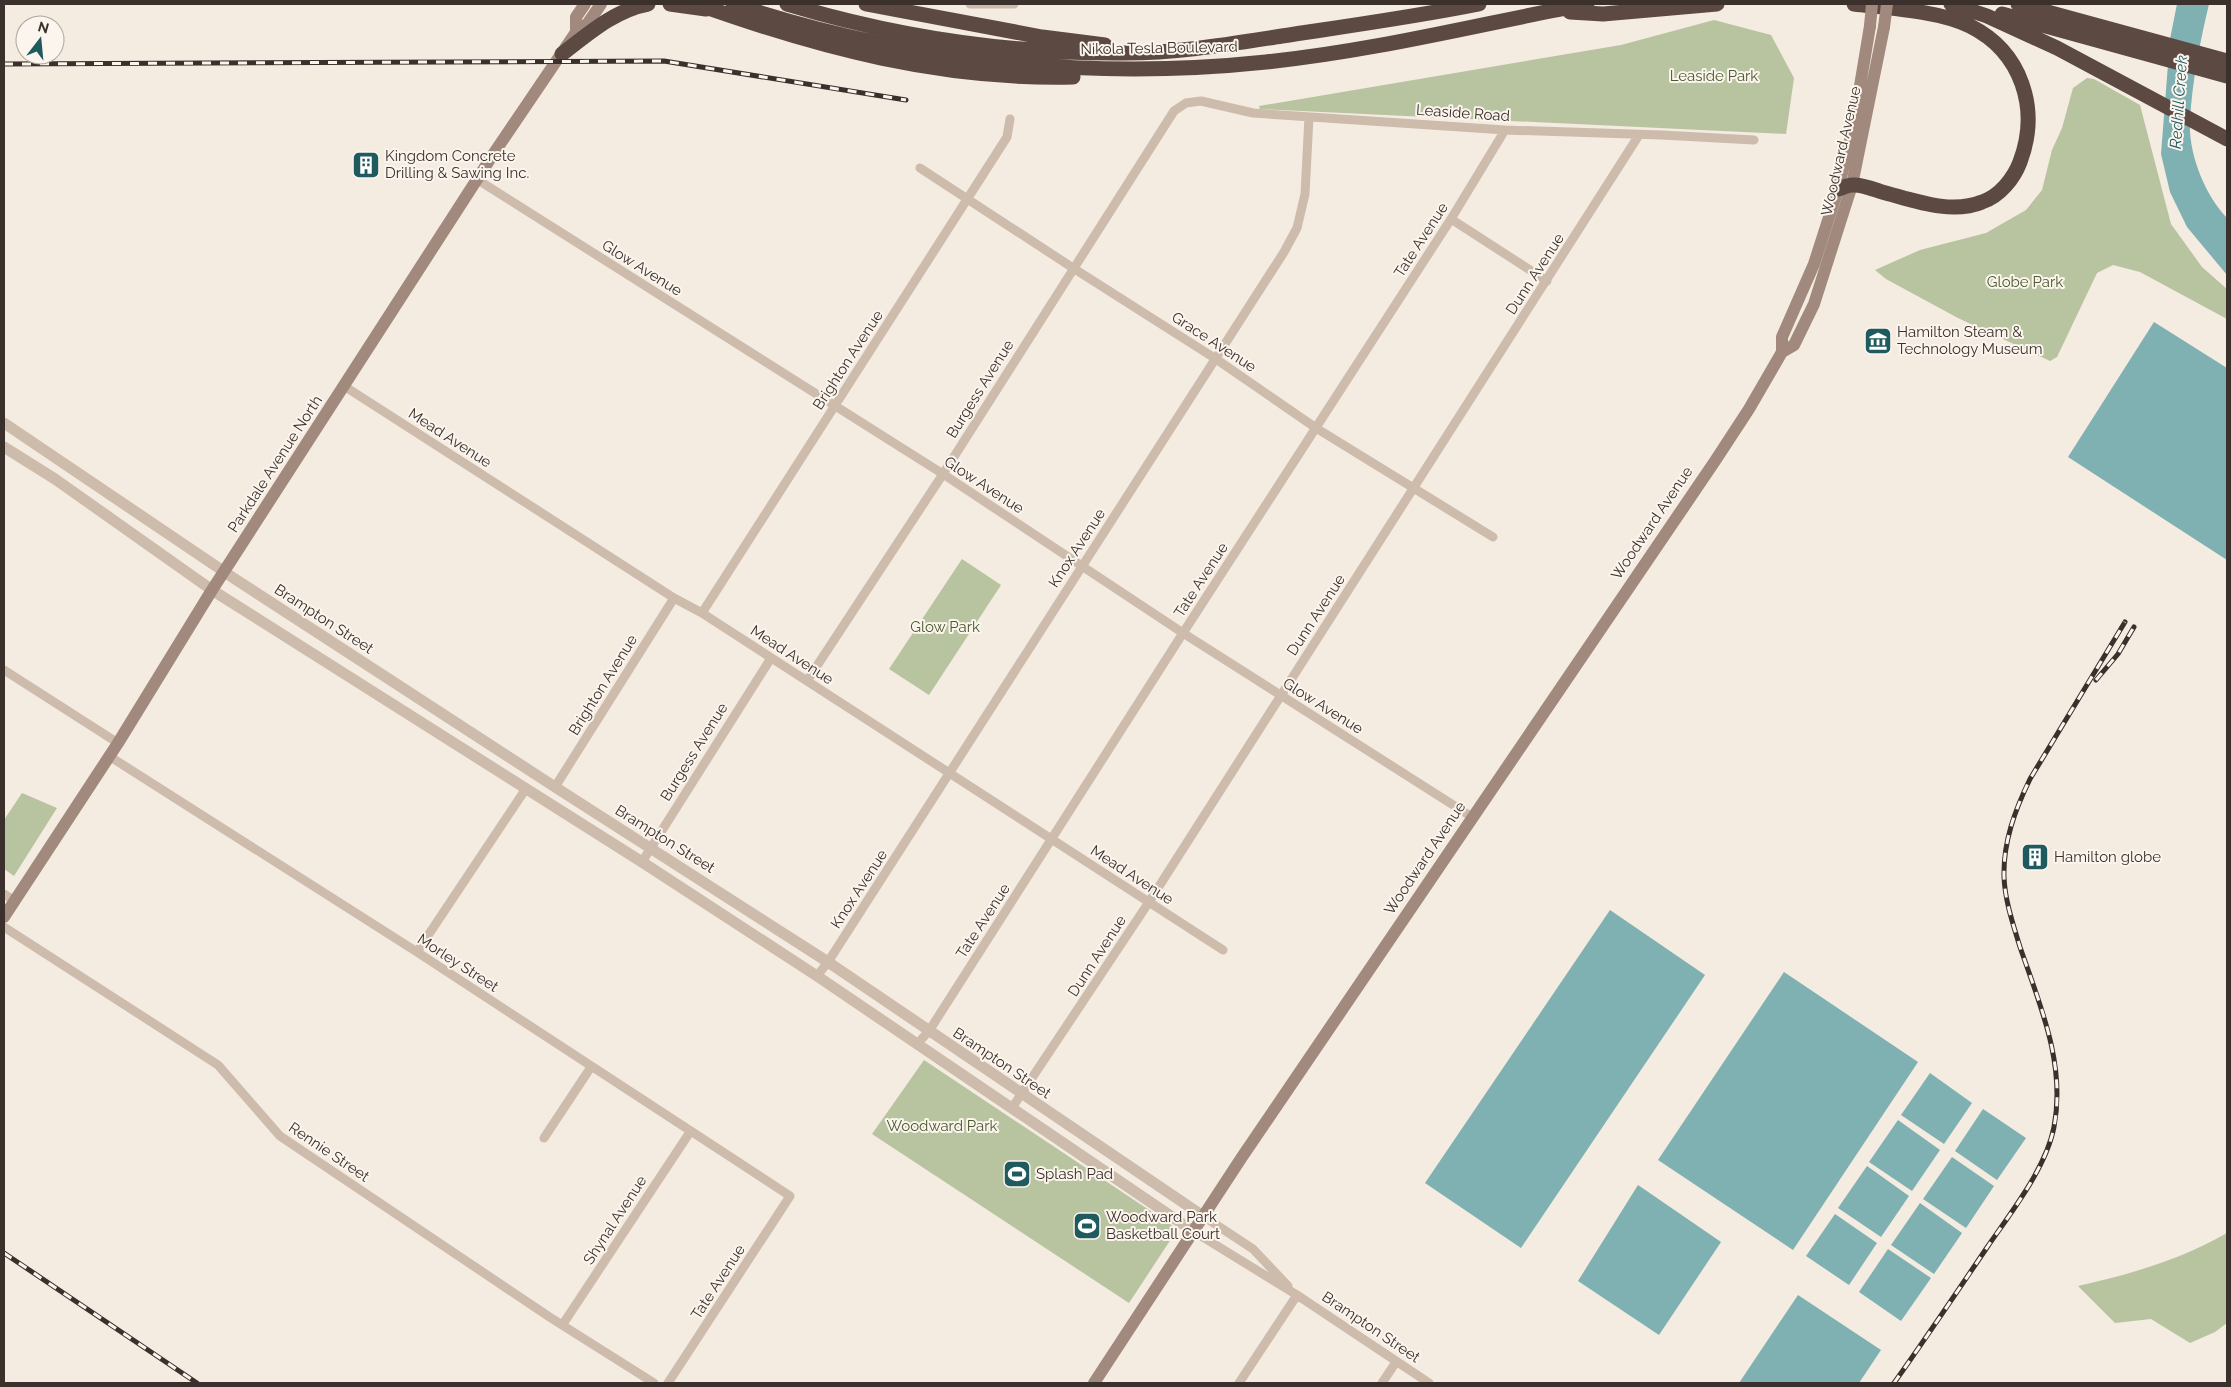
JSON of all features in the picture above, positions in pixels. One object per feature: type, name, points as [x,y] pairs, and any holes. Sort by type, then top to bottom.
[{"type":"highway","points":[[562,54],[618,14],[636,6],[648,4]]},
{"type":"highway","points":[[670,4],[716,10]]},
{"type":"highway","points":[[697,4],[843,51],[960,73],[1028,78],[1151,76],[1203,67]]},
{"type":"highway","name":"Nikola Tesla Boulevard","points":[[733,4],[853,38],[1002,64],[1052,67],[1203,67],[1267,62],[1392,44],[1587,4]]},
{"type":"highway","name":"Nikola Tesla Boulevard","points":[[787,4],[857,22],[944,40],[1052,52],[1126,53],[1202,48],[1413,17],[1480,4]]},
{"type":"highway","points":[[866,4],[1042,37],[1122,47],[1202,48]]},
{"type":"highway","points":[[1413,17],[1453,4]]},
{"type":"highway","points":[[1551,11],[1603,14],[1717,4]]},
{"type":"highway","points":[[1845,187],[1934,205],[1960,208],[1983,202],[2000,190],[2015,172],[2023,153],[2030,122],[2022,82],[2015,66],[2002,50],[1987,37],[1970,26],[1947,18],[1854,4]]},
{"type":"highway","points":[[1951,4],[2028,34],[2227,139]]},
{"type":"highway","points":[[1960,4],[2227,76]]},
{"type":"highway","points":[[2018,4],[2227,61]]},
{"type":"highway","points":[[2210,72],[2227,80]]},
{"type":"main road","name":"Parkdale Avenue North","points":[[4,916],[118,743],[212,590],[478,180],[576,32],[588,23],[601,4]]},
{"type":"main road","name":"Woodward Avenue","points":[[1845,187],[1872,4]]},
{"type":"main road","name":"Woodward Avenue","points":[[1094,1383],[1203,1216],[1720,454],[1782,352],[1794,345],[1814,304],[1884,27],[1887,4]]},
{"type":"main road","name":"Parkdale Avenue North","points":[[576,32],[576,17],[583,5]]},
{"type":"street","points":[[970,4],[1014,4]]},
{"type":"street","name":"Leaside Road","points":[[1174,110],[1186,102],[1201,101],[1253,114],[1505,130],[1754,140]]},
{"type":"street","name":"Burgess Avenue","points":[[807,681],[943,474],[1072,268],[1151,150],[1174,110]]},
{"type":"street","name":"Knox Avenue","points":[[817,976],[828,962],[949,775],[1284,252],[1297,228],[1306,194],[1309,117]]},
{"type":"street","name":"Brighton Avenue","points":[[702,613],[1007,137],[1010,119]]},
{"type":"street","name":"Tate Avenue","points":[[917,1044],[929,1031],[1183,632],[1451,219],[1505,130]]},
{"type":"street","name":"Dunn Avenue","points":[[1012,1108],[1149,902],[1639,135]]},
{"type":"street","name":"Grace Avenue","points":[[920,168],[1072,268],[1216,358],[1316,428],[1493,537]]},
{"type":"street","name":"Glow Avenue","points":[[478,180],[943,474],[1281,696],[1472,817]]},
{"type":"street","points":[[1451,219],[1547,281]]},
{"type":"street","name":"Mead Avenue","points":[[344,386],[674,598],[702,613],[949,775],[1052,839],[1222,950]]},
{"type":"street","name":"Brampton Street","points":[[4,423],[225,572],[828,962],[1254,1249],[1297,1296]]},
{"type":"street","name":"Brampton Street","points":[[4,446],[55,479],[212,590],[525,790],[642,862],[817,976],[1193,1232],[1297,1296],[1429,1383]]},
{"type":"street","points":[[55,479],[61,462]]},
{"type":"street","name":"Brighton Avenue","points":[[555,787],[674,598]]},
{"type":"street","name":"Burgess Avenue","points":[[642,862],[771,658]]},
{"type":"street","points":[[4,670],[118,743]]},
{"type":"street","name":"Morley Street","points":[[109,756],[416,952],[790,1196]]},
{"type":"street","points":[[416,952],[525,790]]},
{"type":"street","points":[[4,894],[15,901]]},
{"type":"street","name":"Rennie Street","points":[[4,927],[218,1064],[280,1136],[654,1383]]},
{"type":"street","points":[[544,1138],[592,1068]]},
{"type":"street","name":"Shynal Avenue","points":[[563,1324],[690,1132]]},
{"type":"street","name":"Tate Avenue","points":[[668,1383],[790,1196]]},
{"type":"street","points":[[1239,1383],[1297,1296]]},
{"type":"street","points":[[1382,1383],[1396,1362]]},
{"type":"green space","name":"Leaside Park","points":[[1714,20],[1771,35],[1794,78],[1786,134],[1260,109],[1259,106],[1621,45]]},
{"type":"green space","name":"Globe Park","points":[[2087,78],[2094,79],[2140,105],[2171,224],[2202,267],[2227,289],[2227,319],[2140,272],[2113,265],[2097,273],[2057,357],[2050,361],[1958,318],[1886,279],[1875,270],[1920,250],[1986,233],[2026,210],[2042,190],[2052,150],[2062,128],[2073,88]]},
{"type":"green space","name":"Glow Park","points":[[962,559],[1001,585],[929,695],[889,669]]},
{"type":"green space","points":[[22,793],[57,808],[14,876],[4,869],[4,820]]},
{"type":"green space","name":"Woodward Park","points":[[924,1060],[1173,1226],[1175,1233],[1129,1303],[872,1134]]},
{"type":"green space","points":[[2227,1233],[2227,1323],[2215,1332],[2190,1343],[2151,1319],[2115,1323],[2078,1286],[2155,1265],[2209,1243]]},
{"type":"water","name":"Redhill Creek","points":[[2177,4],[2209,4],[2195,77],[2190,133],[2195,160],[2205,186],[2227,218],[2227,275],[2187,227],[2170,192],[2161,154],[2170,39]]},
{"type":"water","points":[[2154,322],[2227,368],[2227,560],[2068,457]]},
{"type":"water","points":[[1610,910],[1705,975],[1521,1248],[1425,1183]]},
{"type":"water","points":[[1784,972],[1918,1062],[1793,1250],[1658,1160]]},
{"type":"water","points":[[1930,1073],[1972,1103],[1944,1144],[1901,1115]]},
{"type":"water","points":[[1983,1109],[2026,1138],[1997,1180],[1955,1151]]},
{"type":"water","points":[[1898,1120],[1940,1150],[1912,1191],[1869,1162]]},
{"type":"water","points":[[1952,1157],[1994,1186],[1966,1228],[1923,1199]]},
{"type":"water","name":"Splash Pad","points":[[1014,1164],[1022,1164],[1028,1170],[1028,1178],[1022,1184],[1014,1184],[1008,1178],[1008,1170]]},
{"type":"water","points":[[1867,1166],[1909,1196],[1881,1237],[1838,1208]]},
{"type":"water","points":[[1638,1185],[1721,1242],[1659,1335],[1578,1281]]},
{"type":"water","points":[[1920,1203],[1962,1233],[1934,1274],[1891,1245]]},
{"type":"water","points":[[1835,1214],[1877,1243],[1849,1285],[1806,1256]]},
{"type":"water","points":[[1888,1249],[1931,1278],[1901,1321],[1859,1292]]},
{"type":"water","points":[[1798,1295],[1881,1350],[1859,1383],[1739,1383]]},
{"type":"railway","points":[[4,64],[664,61],[906,100]]},
{"type":"railway","points":[[1894,1383],[2027,1189],[2044,1158],[2050,1142],[2057,1104],[2057,1080],[2054,1058],[2043,1013],[2012,921],[2005,886],[2004,864],[2011,826],[2019,802],[2030,779],[2125,622]]},
{"type":"railway","points":[[2096,680],[2118,654],[2134,627]]},
{"type":"railway","points":[[4,1253],[197,1383]]},
{"type":"place","name":"Kingdom Concrete Drilling & Sawing Inc.","points":[[366,165]]},
{"type":"place","name":"Hamilton Steam & Technology Museum","points":[[1878,341]]},
{"type":"place","name":"Hamilton globe","points":[[2035,857]]},
{"type":"place","name":"Splash Pad","points":[[1017,1174]]},
{"type":"place","name":"Woodward Park Basketball Court","points":[[1087,1226]]}]
